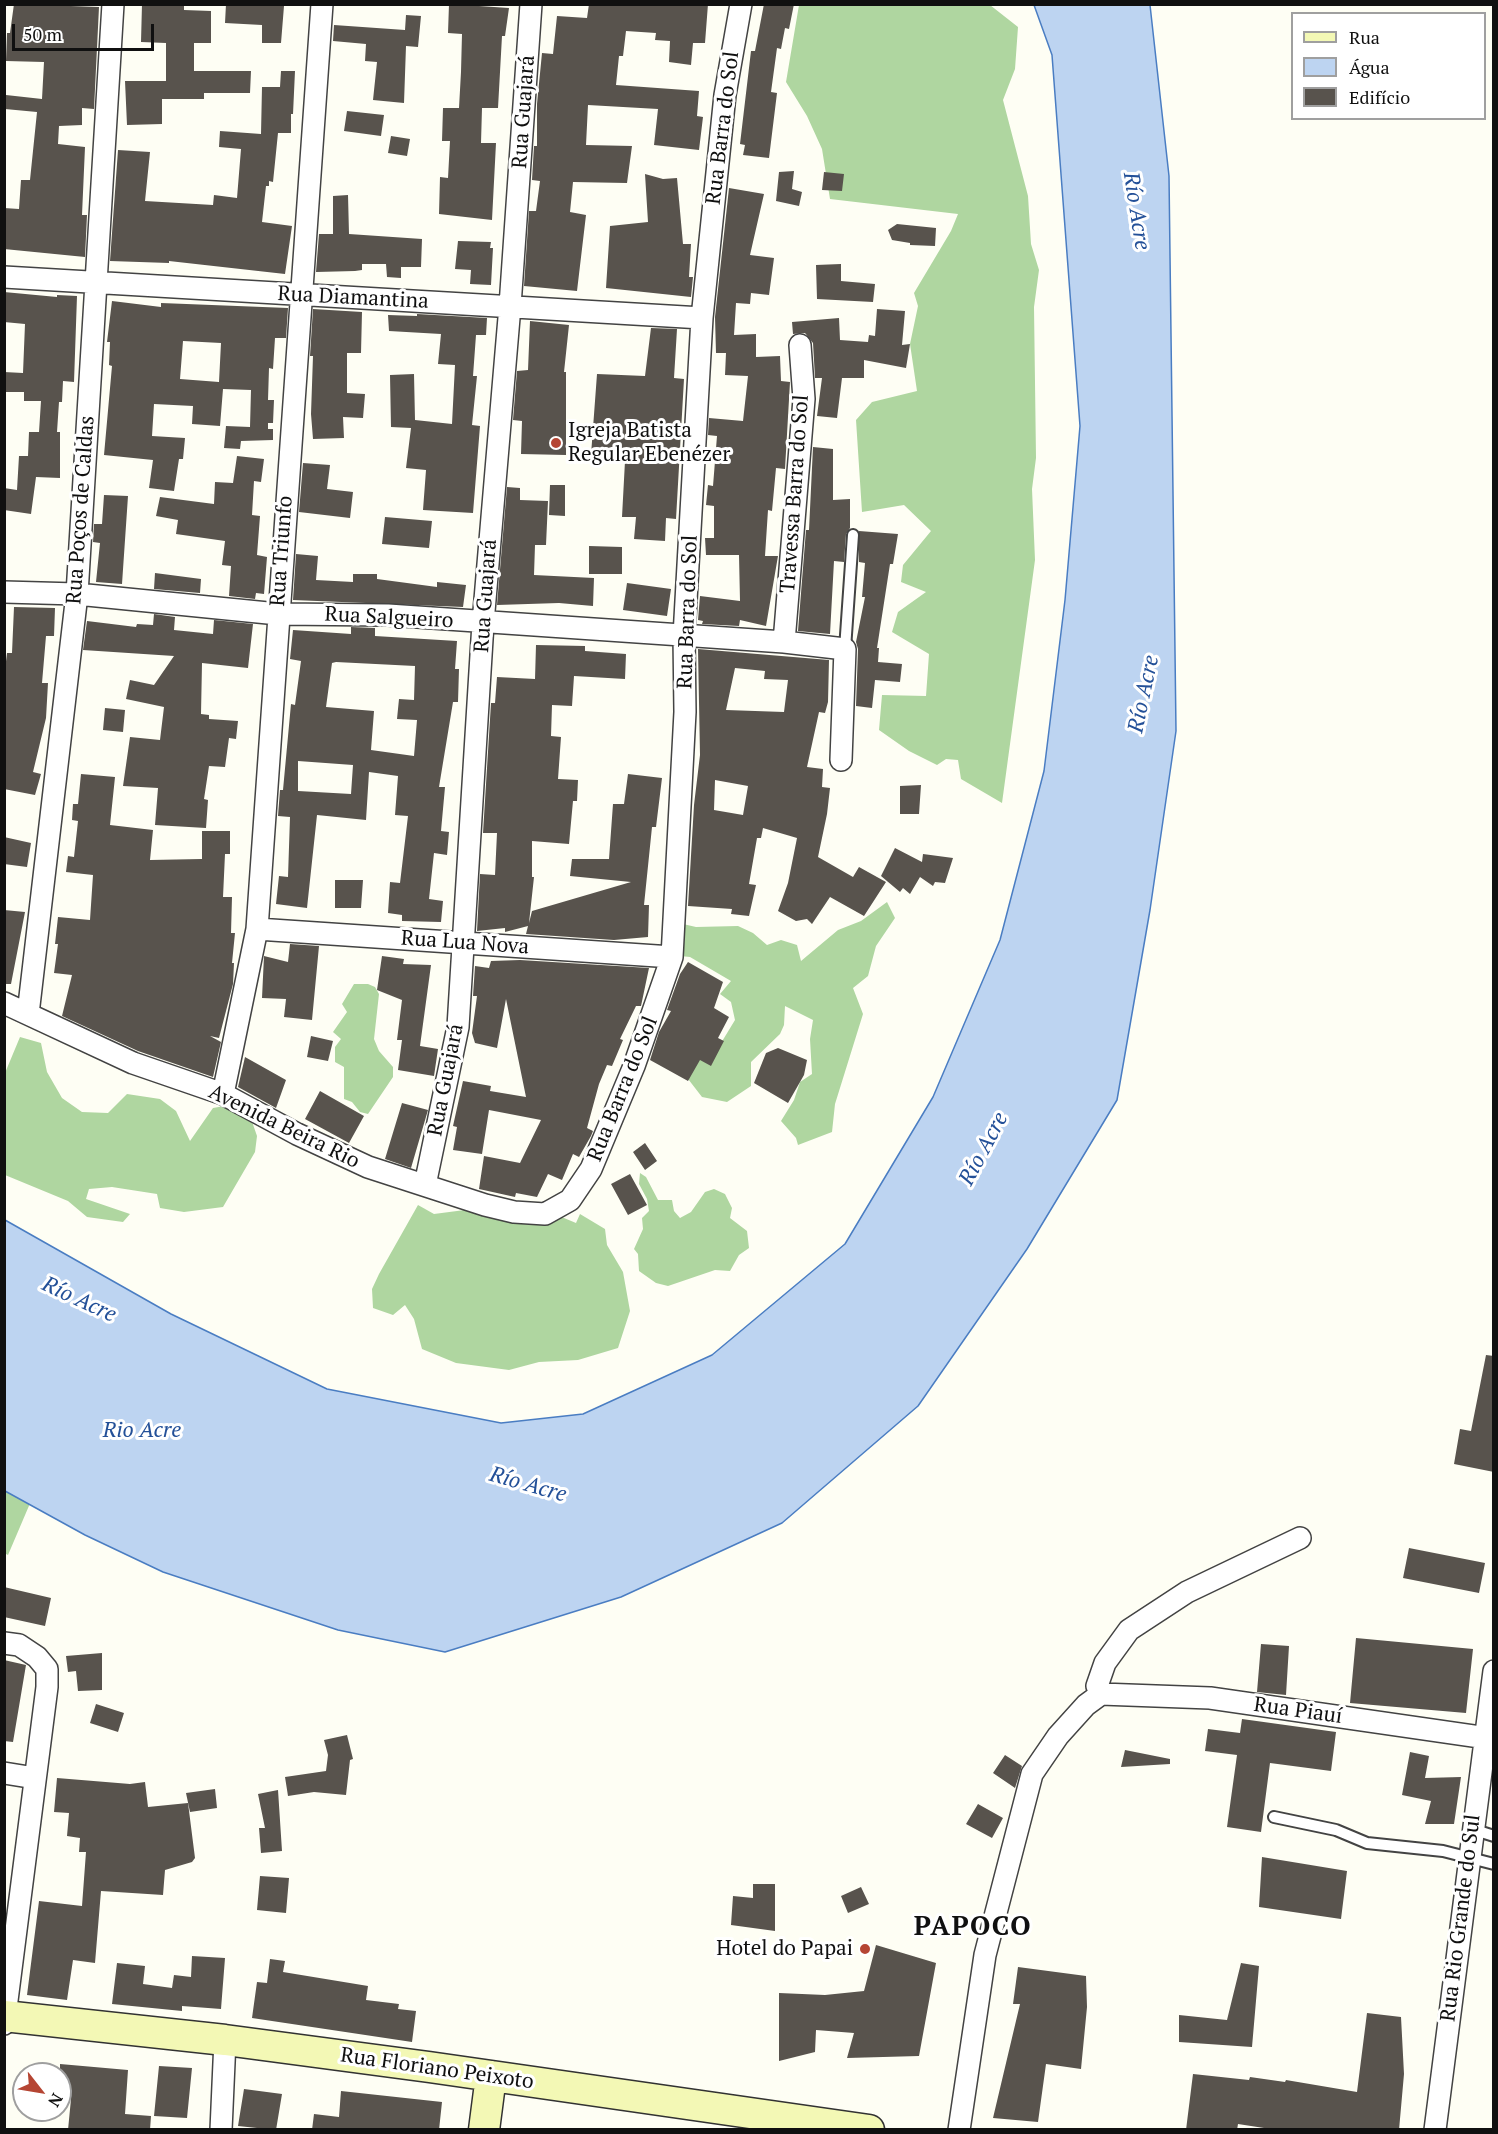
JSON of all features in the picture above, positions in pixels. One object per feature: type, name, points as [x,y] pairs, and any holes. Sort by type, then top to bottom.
[{"type":"main road","name":"Rua Floriano Peixoto","points":[[5,2016],[225,2040],[869,2130]]},
{"type":"main road","points":[[484,2130],[491,2076]]},
{"type":"street","name":"Rua Poços de Caldas","points":[[28,1014],[77,594],[113,4]]},
{"type":"street","name":"Rua Triunfo","points":[[223,1094],[257,929],[322,4]]},
{"type":"street","name":"Rua Guajará","points":[[425,1185],[458,1027],[483,623],[510,306],[531,4]]},
{"type":"street","name":"Rua Barra do Sol","points":[[570,1200],[591,1169],[634,1066],[672,957],[685,712],[684,636],[702,318],[725,95],[741,4]]},
{"type":"street","name":"Rua Diamantina","points":[[4,277],[702,318]]},
{"type":"street","name":"Travessa Barra do Sol","points":[[784,642],[804,399],[800,345]]},
{"type":"street","name":"Rua Salgueiro","points":[[4,592],[77,594],[278,614],[388,615],[784,642],[845,650]]},
{"type":"street","points":[[842,760],[845,650]]},
{"type":"street","name":"Rua Lua Nova","points":[[257,929],[672,957]]},
{"type":"street","name":"Avenida Beira Rio","points":[[4,1004],[133,1062],[223,1094],[297,1134],[368,1167],[485,1205],[533,1214],[545,1214],[570,1200]]},
{"type":"street","points":[[959,2130],[985,1955],[1032,1774],[1058,1736],[1086,1705],[1101,1694],[1097,1686],[1105,1663],[1129,1630],[1187,1592],[1300,1538]]},
{"type":"street","points":[[4,1643],[19,1645],[37,1657],[47,1669],[47,1687],[4,2024]]},
{"type":"street","name":"Rua Rio Grande do Sul","points":[[1434,2130],[1472,1829],[1489,1739],[1494,1671]]},
{"type":"street","name":"Rua Piauí","points":[[1101,1694],[1210,1698],[1489,1739]]},
{"type":"street","points":[[4,1773],[35,1778]]},
{"type":"street","points":[[221,2130],[225,2040]]},
{"type":"lane","points":[[845,650],[853,535]]},
{"type":"lane","points":[[1274,1818],[1336,1830],[1367,1844],[1443,1851],[1494,1864]]},
{"type":"lane","points":[[1472,1829],[1494,1836]]},
{"type":"green space","points":[[799,5],[990,5],[1018,27],[1015,69],[1003,100],[1028,196],[1031,244],[1039,270],[1034,307],[1036,458],[1032,489],[1035,560],[1002,803],[961,779],[958,760],[946,759],[937,765],[909,751],[879,730],[882,695],[926,696],[929,654],[892,632],[898,612],[926,592],[901,582],[903,565],[931,531],[904,505],[862,512],[856,420],[872,402],[917,391],[910,344],[918,306],[914,293],[951,231],[958,214],[830,199],[822,149],[807,116],[786,82]]},
{"type":"green space","points":[[887,902],[895,918],[876,946],[868,976],[853,988],[863,1014],[835,1104],[832,1132],[798,1145],[796,1138],[781,1121],[794,1100],[800,1082],[812,1074],[810,1039],[813,1020],[785,1006],[784,1025],[780,1034],[751,1062],[751,1086],[727,1102],[702,1097],[685,1075],[693,1056],[718,1048],[735,1020],[731,1002],[720,994],[731,981],[690,957],[680,956],[683,924],[696,927],[738,926],[753,933],[767,945],[781,940],[797,945],[801,961],[838,930],[861,921]]},
{"type":"green space","points":[[354,984],[368,984],[375,987],[379,994],[374,1039],[379,1051],[393,1067],[393,1077],[368,1114],[360,1112],[352,1102],[344,1099],[344,1067],[335,1062],[335,1047],[341,1039],[333,1032],[347,1012],[342,1004]]},
{"type":"green space","points":[[20,1037],[41,1043],[47,1072],[62,1098],[82,1112],[108,1113],[127,1094],[160,1099],[176,1111],[190,1141],[213,1108],[230,1105],[248,1110],[257,1136],[255,1152],[223,1207],[184,1212],[160,1208],[157,1194],[112,1187],[89,1189],[86,1199],[130,1214],[123,1222],[87,1217],[68,1201],[5,1175],[5,1073]]},
{"type":"green space","points":[[640,1173],[646,1177],[658,1200],[672,1200],[674,1211],[680,1218],[691,1212],[705,1192],[714,1189],[725,1194],[732,1208],[730,1218],[747,1231],[749,1248],[739,1255],[730,1271],[715,1270],[668,1286],[656,1283],[639,1271],[638,1254],[634,1249],[643,1229],[642,1218],[649,1211],[647,1199],[639,1184]]},
{"type":"green space","points":[[418,1205],[434,1214],[480,1208],[491,1218],[502,1210],[552,1213],[576,1223],[580,1214],[605,1229],[607,1245],[623,1272],[630,1311],[618,1348],[578,1360],[539,1362],[509,1370],[456,1363],[422,1349],[414,1319],[405,1305],[393,1315],[373,1308],[372,1289]]},
{"type":"green space","points":[[4,1463],[37,1487],[8,1555],[4,1553]]},
{"type":"water","name":"Rio Acre","points":[[1034,5],[1150,5],[1169,176],[1176,731],[1150,910],[1117,1100],[1027,1249],[918,1406],[782,1523],[621,1597],[445,1652],[338,1630],[163,1572],[85,1535],[5,1491],[5,1220],[171,1314],[327,1389],[501,1423],[583,1414],[712,1355],[845,1244],[933,1097],[1000,940],[1044,771],[1065,600],[1080,426],[1052,55]]},
{"type":"building","points":[[14,4],[99,7],[94,109],[82,108],[82,125],[59,126],[58,144],[85,147],[82,215],[87,215],[85,257],[4,249],[4,208],[19,209],[21,180],[30,180],[37,112],[5,109],[6,95],[42,99],[44,62],[6,61],[7,33],[10,33]]},
{"type":"building","points":[[142,4],[184,4],[184,10],[211,11],[211,43],[194,43],[194,71],[251,71],[250,93],[204,93],[204,99],[162,99],[162,124],[127,125],[125,81],[166,81],[166,43],[141,42]]},
{"type":"building","points":[[226,4],[284,6],[281,43],[262,43],[262,25],[225,23]]},
{"type":"building","points":[[449,4],[509,8],[505,36],[502,36],[498,108],[482,108],[481,143],[496,143],[492,220],[439,214],[440,177],[448,178],[450,141],[442,141],[443,108],[459,108],[461,72],[462,34],[448,33]]},
{"type":"building","points":[[589,4],[708,4],[705,43],[693,43],[691,65],[669,62],[670,41],[655,40],[656,33],[626,31],[623,56],[619,56],[616,85],[699,91],[697,116],[703,117],[699,150],[654,145],[658,109],[588,105],[586,145],[632,146],[627,183],[573,182],[570,212],[586,215],[577,291],[524,286],[529,211],[536,211],[540,181],[532,180],[534,146],[537,146],[537,104],[542,53],[553,54],[557,16],[587,18]]},
{"type":"building","points":[[764,4],[794,4],[789,29],[785,28],[781,49],[777,48],[771,92],[777,93],[769,158],[743,155],[745,145],[740,144],[751,51],[755,51]]},
{"type":"building","points":[[406,15],[421,16],[418,47],[406,46],[404,103],[373,100],[377,62],[365,61],[366,44],[333,41],[334,25],[405,30]]},
{"type":"building","points":[[281,71],[295,71],[291,133],[278,133],[273,182],[269,181],[269,186],[266,186],[262,222],[292,226],[285,274],[169,261],[169,263],[110,261],[118,150],[150,152],[145,201],[213,205],[214,195],[237,198],[241,149],[219,147],[220,131],[261,134],[262,87],[280,87]]},
{"type":"building","points":[[347,111],[384,115],[381,136],[344,131]]},
{"type":"building","points":[[391,136],[410,139],[407,156],[388,153]]},
{"type":"building","points":[[794,171],[792,189],[802,192],[799,206],[776,201],[779,172]]},
{"type":"building","points":[[824,172],[844,174],[842,191],[822,190]]},
{"type":"building","points":[[645,174],[663,179],[677,178],[683,244],[691,244],[689,277],[693,277],[691,297],[606,288],[610,226],[648,222]]},
{"type":"building","points":[[729,188],[764,194],[750,255],[774,258],[769,295],[751,293],[750,304],[736,303],[734,335],[756,334],[756,357],[780,356],[781,381],[790,382],[785,469],[776,468],[772,511],[768,510],[765,556],[778,556],[766,626],[740,620],[739,626],[702,624],[703,621],[698,620],[700,596],[740,601],[739,555],[706,555],[705,538],[714,538],[714,506],[706,505],[708,485],[713,486],[717,436],[708,435],[709,418],[743,421],[748,376],[725,375],[726,353],[716,353],[715,317]]},
{"type":"building","points":[[348,195],[349,234],[422,239],[421,267],[401,267],[401,278],[387,277],[386,264],[362,264],[362,270],[355,271],[316,272],[319,234],[333,234],[333,196]]},
{"type":"building","points":[[897,224],[936,228],[935,246],[910,245],[910,243],[892,240],[888,230]]},
{"type":"building","points":[[458,241],[491,242],[490,248],[493,248],[491,285],[470,284],[471,270],[455,269]]},
{"type":"building","points":[[841,264],[841,281],[875,284],[873,302],[817,299],[816,265]]},
{"type":"building","points":[[4,292],[57,297],[57,295],[77,296],[74,382],[63,381],[62,402],[59,402],[57,432],[60,432],[60,478],[36,477],[31,514],[4,510],[4,488],[17,490],[19,456],[28,456],[29,432],[39,432],[41,401],[24,401],[24,392],[4,392],[4,372],[23,373],[25,324],[4,322]]},
{"type":"building","points":[[112,301],[161,307],[161,303],[288,308],[286,338],[275,338],[273,369],[269,368],[268,400],[274,400],[273,423],[268,423],[268,429],[273,429],[273,440],[241,441],[240,449],[224,448],[226,426],[250,427],[251,390],[223,389],[220,426],[192,424],[193,406],[154,404],[152,436],[185,438],[183,459],[179,459],[174,491],[149,488],[153,460],[104,455],[112,366],[109,365],[110,342],[107,342]],"holes":[[[183,341],[221,343],[219,382],[180,379]]]},
{"type":"building","points":[[313,309],[362,312],[361,353],[347,353],[347,393],[365,394],[363,418],[343,417],[344,438],[313,439],[311,414],[313,356],[310,356]]},
{"type":"building","points":[[877,309],[905,311],[902,345],[910,344],[906,368],[864,360],[864,378],[842,378],[837,418],[817,416],[822,378],[815,378],[813,343],[805,333],[793,334],[792,322],[839,318],[840,340],[868,342],[869,335],[875,336]]},
{"type":"building","points":[[417,314],[487,318],[486,335],[476,335],[473,376],[477,376],[472,425],[480,426],[473,513],[423,510],[426,470],[406,468],[411,428],[391,427],[390,375],[414,374],[415,420],[452,424],[455,365],[438,364],[441,334],[389,331],[388,315],[417,316]]},
{"type":"building","points":[[530,321],[569,325],[564,372],[566,372],[566,455],[521,454],[522,421],[513,420],[517,371],[528,370]]},
{"type":"building","points":[[651,328],[677,329],[674,378],[684,379],[676,519],[666,518],[665,541],[634,539],[636,517],[622,517],[625,461],[616,461],[616,455],[591,455],[597,374],[645,376]]},
{"type":"building","points":[[813,447],[833,449],[833,500],[850,499],[850,528],[846,534],[844,562],[834,561],[830,634],[798,631],[806,530],[809,530]]},
{"type":"building","points":[[237,456],[264,459],[261,482],[254,481],[252,515],[260,516],[257,555],[267,557],[264,594],[256,593],[255,599],[229,596],[231,566],[222,565],[225,541],[176,534],[178,520],[156,516],[160,497],[214,504],[215,482],[233,483]]},
{"type":"building","points":[[303,463],[330,465],[327,489],[353,492],[350,518],[299,512]]},
{"type":"building","points":[[550,485],[565,485],[565,516],[549,515]]},
{"type":"building","points":[[507,487],[520,488],[520,500],[548,501],[546,545],[535,545],[534,575],[594,578],[593,606],[559,603],[497,605]]},
{"type":"building","points":[[104,495],[128,496],[122,584],[96,582],[100,543],[93,542],[94,524],[102,524]]},
{"type":"building","points":[[385,517],[432,521],[429,548],[382,544]]},
{"type":"building","points":[[859,531],[898,534],[893,564],[890,564],[877,648],[879,648],[878,662],[902,664],[900,682],[875,680],[872,708],[856,706],[858,649],[856,642],[865,597],[862,597],[865,563],[859,562]]},
{"type":"building","points":[[589,546],[622,547],[622,574],[589,574]]},
{"type":"building","points":[[296,554],[318,556],[316,580],[353,582],[353,574],[377,574],[377,579],[437,587],[437,582],[466,585],[463,607],[293,600]]},
{"type":"building","points":[[155,573],[201,579],[200,593],[154,589]]},
{"type":"building","points":[[627,583],[671,589],[667,616],[623,610]]},
{"type":"building","points":[[14,607],[55,608],[54,636],[46,636],[42,683],[48,683],[46,718],[33,772],[41,774],[35,795],[4,789],[4,678],[7,653],[12,653]]},
{"type":"building","points":[[154,614],[175,617],[174,630],[213,634],[214,620],[253,624],[248,668],[202,663],[201,714],[209,715],[209,719],[238,721],[236,739],[229,738],[225,767],[209,766],[204,799],[208,800],[206,828],[155,825],[158,788],[123,786],[130,737],[160,740],[164,707],[126,699],[130,680],[154,685],[174,656],[83,650],[87,621],[136,627],[137,624],[153,625]]},
{"type":"building","points":[[351,627],[375,628],[375,636],[457,641],[455,669],[459,669],[458,702],[453,702],[439,787],[445,787],[441,831],[449,832],[447,855],[434,853],[429,899],[443,901],[441,922],[402,921],[402,915],[388,913],[390,882],[400,883],[408,816],[395,815],[398,776],[369,772],[366,820],[317,815],[307,908],[276,904],[279,876],[288,877],[290,817],[278,816],[280,790],[283,790],[291,704],[295,705],[301,661],[290,659],[293,630],[351,634]],"holes":[[[332,663],[415,666],[414,700],[399,699],[397,719],[417,720],[414,756],[371,750],[374,711],[326,707]],[[298,761],[353,765],[351,794],[298,791]]]},
{"type":"building","points":[[536,645],[585,646],[585,651],[626,654],[625,679],[574,676],[572,706],[552,705],[551,736],[561,737],[558,779],[578,780],[577,801],[573,801],[569,844],[532,841],[532,877],[534,877],[529,923],[532,911],[631,882],[570,876],[572,859],[609,859],[613,804],[624,804],[628,774],[662,778],[656,827],[652,827],[644,905],[649,905],[648,937],[614,940],[526,934],[528,926],[505,932],[505,928],[477,931],[480,874],[495,875],[497,833],[483,833],[491,703],[495,703],[497,677],[535,679]]},
{"type":"building","points":[[698,649],[829,660],[828,702],[825,713],[819,712],[807,767],[823,769],[822,787],[830,788],[818,857],[853,877],[859,867],[886,882],[864,916],[830,897],[812,924],[807,919],[796,921],[778,911],[788,883],[797,838],[763,828],[761,838],[757,838],[749,884],[756,885],[749,916],[731,914],[732,909],[688,906],[694,805],[700,755]],"holes":[[[735,668],[765,671],[764,679],[788,680],[784,712],[726,710]],[[715,780],[748,786],[743,815],[714,810]]]},
{"type":"building","points":[[105,708],[125,710],[123,732],[103,730]]},
{"type":"building","points":[[81,774],[115,777],[110,825],[153,830],[150,860],[202,859],[202,831],[230,831],[230,854],[225,854],[223,897],[232,897],[231,933],[235,933],[232,963],[234,963],[233,984],[219,1038],[210,1036],[221,1042],[213,1077],[138,1051],[62,1016],[72,975],[54,973],[58,944],[55,944],[58,917],[90,920],[93,875],[66,872],[68,856],[74,857],[78,821],[72,820],[73,804],[78,804]]},
{"type":"building","points":[[921,785],[919,814],[900,814],[900,786]]},
{"type":"building","points":[[4,837],[31,843],[27,867],[4,864]]},
{"type":"building","points":[[895,848],[922,862],[923,854],[953,858],[945,883],[935,882],[933,886],[920,877],[910,894],[903,888],[900,892],[881,876]]},
{"type":"building","points":[[335,880],[363,880],[361,908],[335,908]]},
{"type":"building","points":[[4,910],[25,912],[11,984],[4,984]]},
{"type":"building","points":[[290,944],[319,946],[312,1020],[284,1017],[286,999],[262,998],[264,956],[288,962]]},
{"type":"building","points":[[382,956],[404,959],[403,964],[431,965],[420,1046],[438,1049],[434,1076],[398,1070],[402,1040],[397,1040],[402,1000],[377,990]]},
{"type":"building","points":[[520,960],[649,968],[641,1006],[636,1006],[620,1039],[623,1040],[612,1066],[607,1065],[599,1084],[587,1128],[593,1131],[591,1136],[579,1157],[573,1154],[562,1180],[548,1174],[537,1197],[516,1193],[515,1197],[479,1189],[484,1156],[520,1163],[541,1120],[489,1110],[482,1154],[453,1150],[457,1127],[453,1126],[463,1081],[491,1086],[490,1091],[526,1097],[506,999],[497,1048],[475,1043],[472,1033],[477,996],[473,996],[475,966],[489,968],[491,961]]},
{"type":"building","points":[[688,962],[723,982],[714,1008],[729,1017],[718,1038],[724,1041],[711,1066],[700,1060],[688,1081],[650,1060],[659,1032],[671,1011],[667,1010],[680,974]]},
{"type":"building","points":[[311,1036],[333,1041],[328,1061],[307,1057]]},
{"type":"building","points":[[778,1048],[807,1060],[804,1075],[788,1103],[754,1083],[766,1053]]},
{"type":"building","points":[[245,1057],[286,1080],[276,1108],[238,1087]]},
{"type":"building","points":[[320,1091],[364,1116],[349,1143],[305,1119]]},
{"type":"building","points":[[402,1103],[428,1110],[411,1168],[385,1159]]},
{"type":"building","points":[[645,1143],[657,1161],[645,1170],[633,1152]]},
{"type":"building","points":[[630,1174],[647,1205],[628,1215],[611,1184]]},
{"type":"building","points":[[1486,1355],[1494,1356],[1494,1472],[1454,1464],[1460,1429],[1471,1431]]},
{"type":"building","points":[[1409,1548],[1485,1563],[1479,1593],[1403,1578]]},
{"type":"building","points":[[4,1587],[51,1598],[45,1626],[4,1617]]},
{"type":"building","points":[[1356,1638],[1473,1649],[1466,1713],[1350,1703]]},
{"type":"building","points":[[1261,1644],[1289,1646],[1286,1695],[1257,1692]]},
{"type":"building","points":[[102,1653],[102,1690],[78,1691],[76,1671],[68,1672],[66,1656]]},
{"type":"building","points":[[4,1660],[26,1665],[13,1742],[4,1741]]},
{"type":"building","points":[[96,1704],[124,1713],[118,1732],[90,1723]]},
{"type":"building","points":[[1242,1719],[1336,1732],[1331,1771],[1270,1763],[1261,1832],[1227,1827],[1237,1755],[1205,1751],[1208,1729],[1240,1733]]},
{"type":"building","points":[[347,1735],[353,1759],[350,1760],[346,1795],[314,1792],[288,1796],[285,1777],[326,1771],[328,1755],[324,1740]]},
{"type":"building","points":[[1125,1750],[1170,1759],[1170,1764],[1121,1767]]},
{"type":"building","points":[[1410,1752],[1429,1756],[1425,1778],[1461,1777],[1454,1824],[1425,1824],[1431,1801],[1402,1795]]},
{"type":"building","points":[[1005,1755],[1022,1766],[1015,1788],[993,1773]]},
{"type":"building","points":[[57,1778],[130,1784],[145,1782],[148,1807],[188,1803],[195,1858],[192,1862],[165,1870],[163,1895],[101,1891],[95,1963],[73,1960],[67,2000],[27,1995],[39,1901],[82,1906],[86,1852],[79,1852],[80,1838],[67,1836],[69,1813],[54,1812]]},
{"type":"building","points":[[215,1789],[217,1808],[190,1812],[186,1793]]},
{"type":"building","points":[[278,1790],[282,1851],[261,1853],[259,1828],[265,1828],[258,1794]]},
{"type":"building","points":[[978,1804],[1003,1818],[992,1838],[966,1824]]},
{"type":"building","points":[[1262,1857],[1347,1871],[1341,1919],[1259,1907]]},
{"type":"building","points":[[260,1876],[289,1878],[286,1913],[257,1910]]},
{"type":"building","points":[[753,1884],[775,1884],[775,1931],[731,1925],[733,1896],[753,1898]]},
{"type":"building","points":[[861,1887],[869,1904],[848,1913],[841,1896]]},
{"type":"building","points":[[876,1945],[936,1963],[919,2056],[847,2058],[854,2033],[816,2030],[815,2052],[779,2061],[779,1993],[825,1995],[864,1991]]},
{"type":"building","points":[[192,1956],[225,1958],[221,2009],[182,2006],[182,2011],[112,2004],[117,1963],[145,1966],[143,1984],[172,1988],[174,1975],[191,1977]]},
{"type":"building","points":[[270,1959],[285,1961],[283,1972],[368,1986],[366,2000],[399,2004],[398,2009],[416,2011],[412,2042],[252,2018],[257,1982],[267,1983]]},
{"type":"building","points":[[1241,1963],[1259,1966],[1252,2047],[1179,2042],[1179,2015],[1227,2020]]},
{"type":"building","points":[[1018,1967],[1086,1976],[1087,2007],[1081,2069],[1046,2064],[1038,2122],[993,2118],[1020,2004],[1013,2004]]},
{"type":"building","points":[[1367,2013],[1401,2017],[1404,2074],[1399,2130],[1277,2130],[1238,2124],[1237,2130],[1186,2130],[1193,2074],[1249,2080],[1250,2077],[1285,2082],[1286,2080],[1357,2092]]},
{"type":"building","points":[[72,2065],[128,2070],[125,2114],[151,2116],[150,2130],[68,2130],[69,2122],[72,2122]]},
{"type":"building","points":[[159,2066],[192,2068],[187,2118],[154,2116]]},
{"type":"building","points":[[244,2089],[282,2094],[276,2130],[238,2126]]},
{"type":"building","points":[[341,2091],[442,2102],[439,2130],[312,2130],[314,2114],[339,2117]]},
{"type":"place","name":"Igreja Batista Regular Ebenézer","points":[[556,443]]},
{"type":"place","name":"Hotel do Papai","points":[[865,1949]]},
{"type":"district","name":"PAPOCO","points":[[973,1927]]},
{"type":"water label","name":"Río Acre","points":[[1136,211]]},
{"type":"water label","name":"Río Acre","points":[[1144,694]]},
{"type":"water label","name":"Río Acre","points":[[984,1149]]},
{"type":"water label","name":"Río Acre","points":[[79,1300]]},
{"type":"water label","name":"Río Acre","points":[[528,1485]]}]
